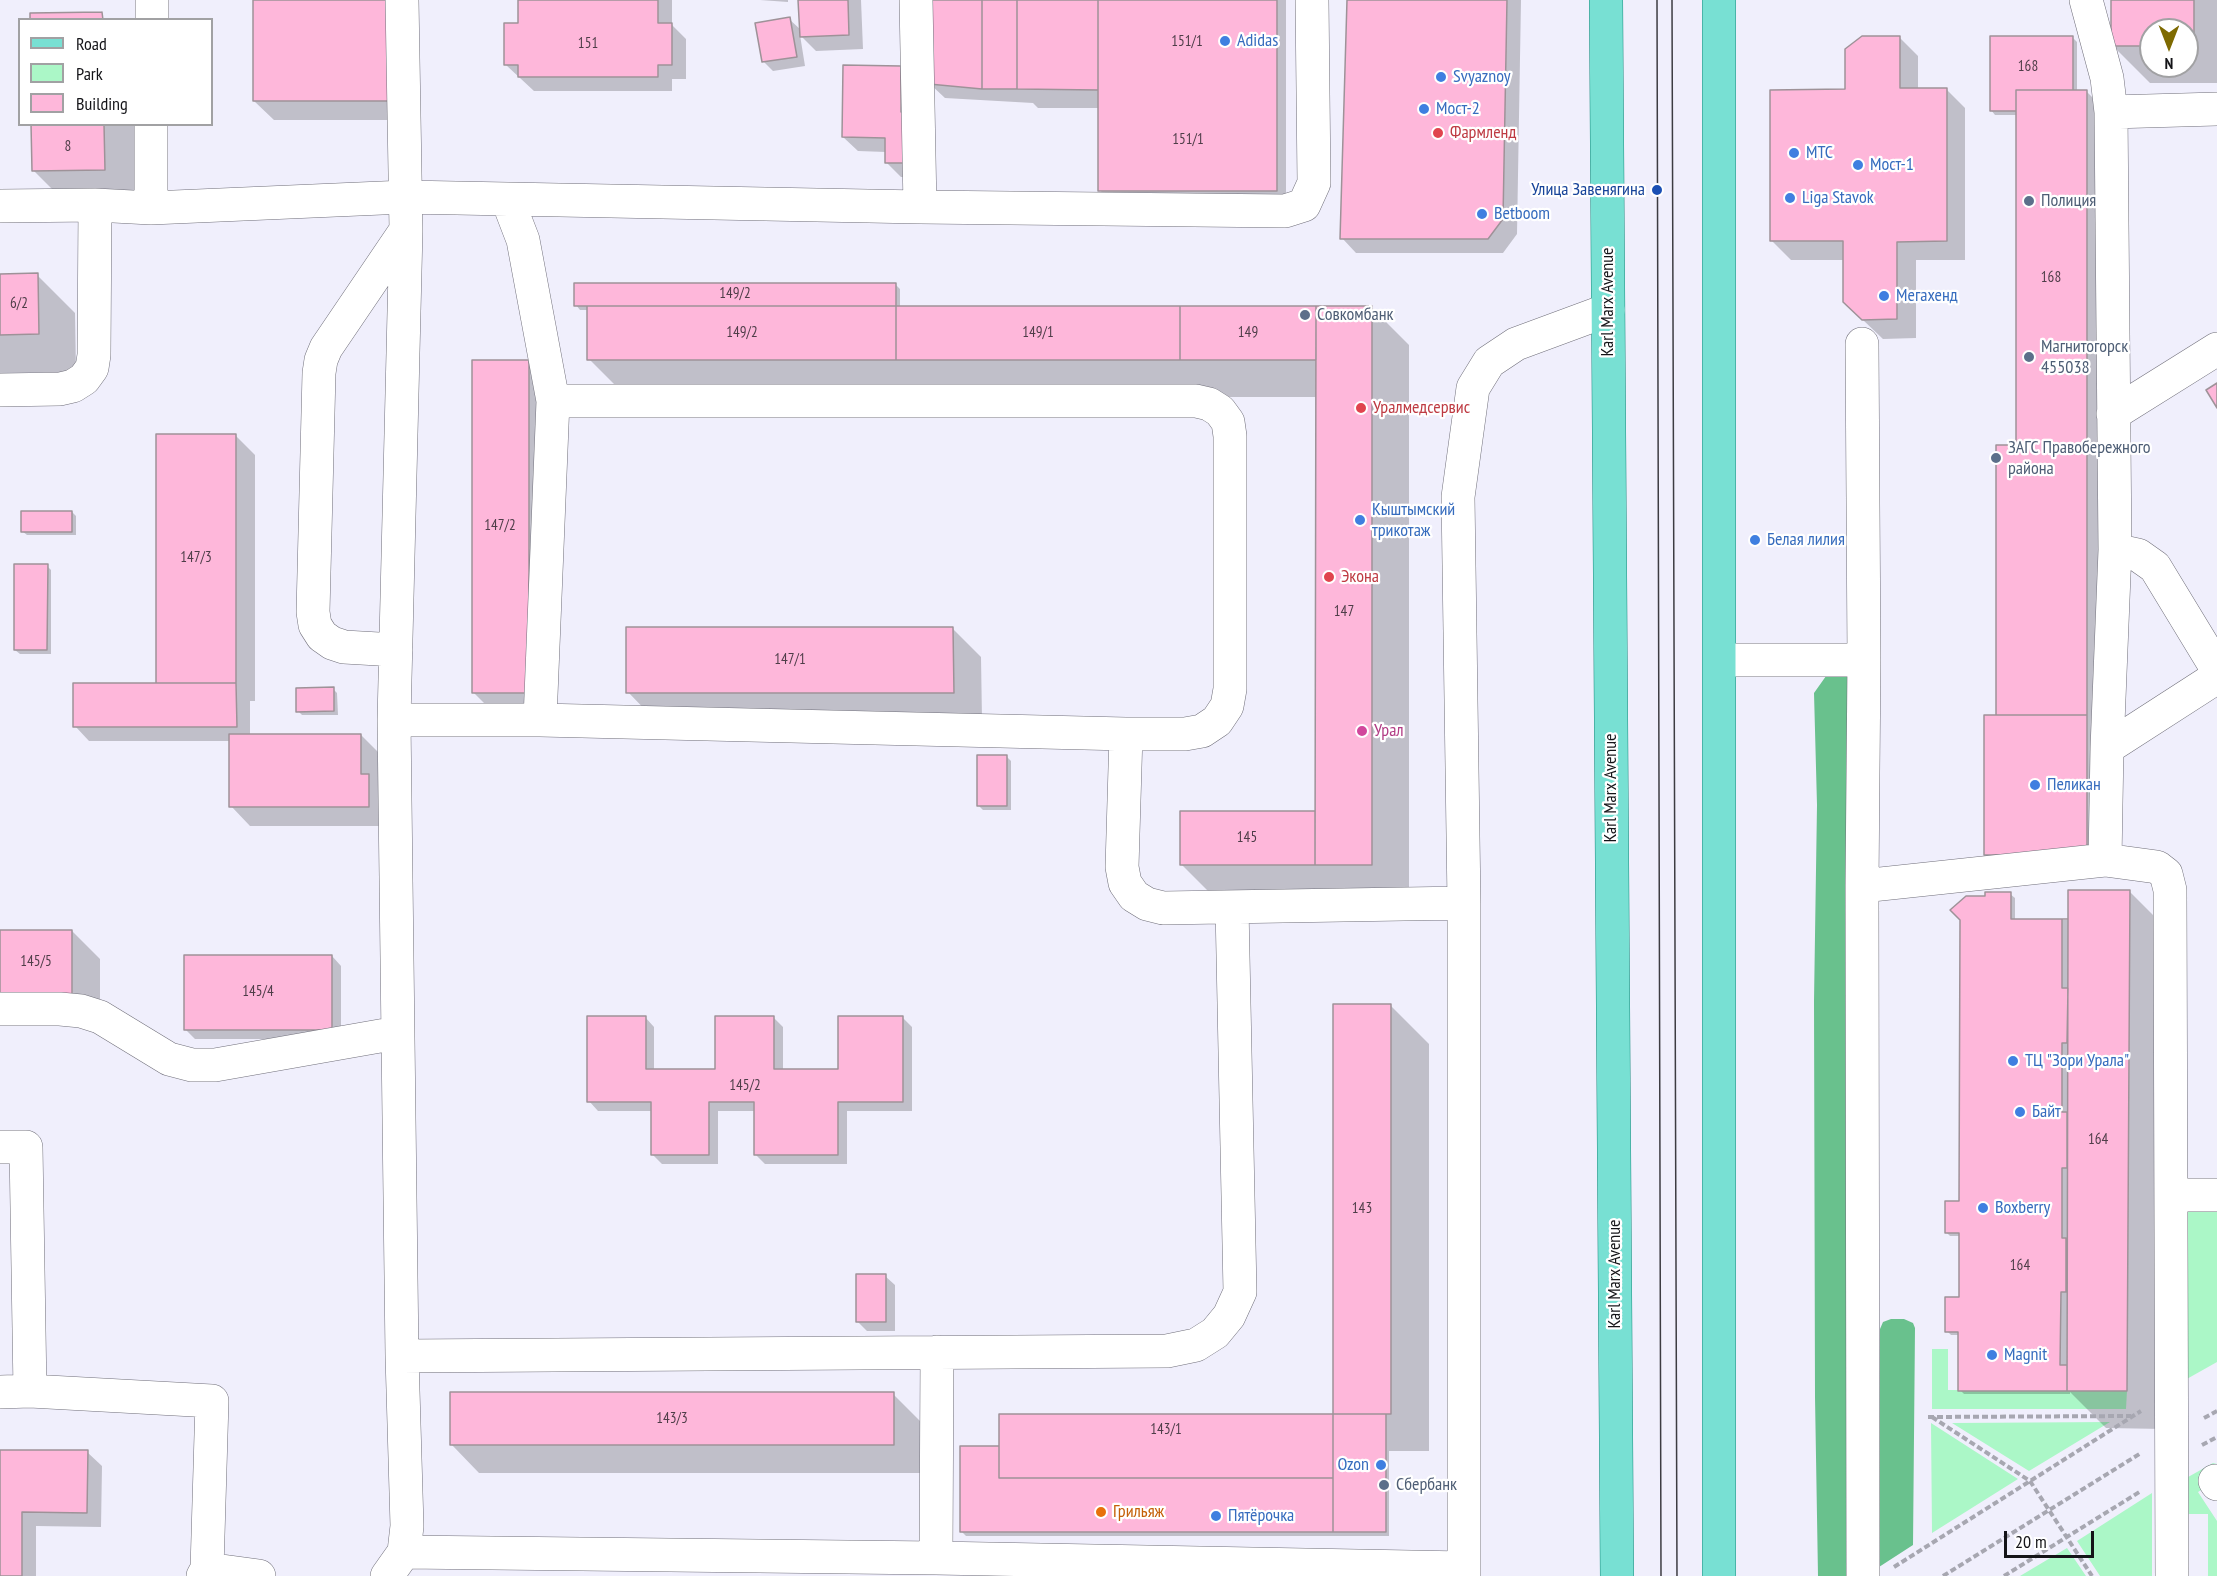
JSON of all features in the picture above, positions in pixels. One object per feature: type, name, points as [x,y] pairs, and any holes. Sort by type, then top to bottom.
[{"type":"main road","name":"Karl Marx Avenue","points":[[1606,0],[1617,1576]]},
{"type":"main road","points":[[1719,0],[1719,1576]]},
{"type":"main road","points":[[1719,86],[1740,0]]},
{"type":"lane","points":[[152,0],[152,18]]},
{"type":"lane","points":[[402,0],[406,230],[394,720],[406,1526],[395,1564],[936,1558],[1464,1572],[1464,903],[1458,497],[1473,388],[1489,362],[1516,344],[1608,310]]},
{"type":"lane","points":[[916,0],[920,207]]},
{"type":"lane","points":[[0,206],[95,205],[151,208],[405,197],[508,201],[1286,211],[1304,205],[1314,183],[1312,0]]},
{"type":"lane","points":[[2086,0],[2107,78],[2111,112],[2115,550],[2105,860]]},
{"type":"lane","points":[[2111,112],[2217,109]]},
{"type":"lane","points":[[151,126],[151,208]]},
{"type":"lane","points":[[508,201],[524,240],[554,401],[540,720]]},
{"type":"lane","points":[[0,390],[60,389],[73,386],[84,379],[92,368],[95,205]]},
{"type":"lane","points":[[396,650],[344,647],[332,643],[322,636],[315,625],[313,612],[321,360],[326,348],[406,230]]},
{"type":"lane","points":[[1862,344],[1864,660],[1862,886],[1876,1573]]},
{"type":"lane","points":[[2113,414],[2217,349]]},
{"type":"lane","points":[[394,720],[540,720],[1185,734],[1202,731],[1217,721],[1227,706],[1230,688],[1230,436],[1228,422],[1220,411],[1209,404],[1196,401],[554,401]]},
{"type":"lane","points":[[2115,550],[2138,555],[2155,567],[2217,669]]},
{"type":"lane","points":[[1720,660],[1864,660]]},
{"type":"lane","points":[[2107,748],[2217,677]]},
{"type":"lane","points":[[1126,734],[1122,867],[1125,883],[1134,896],[1147,904],[1163,908],[1464,903]]},
{"type":"lane","points":[[1862,886],[2105,860],[2157,867],[2166,874],[2170,890],[2172,1576]]},
{"type":"lane","points":[[402,1356],[1167,1351],[1196,1345],[1215,1333],[1229,1317],[1240,1292],[1232,907]]},
{"type":"lane","points":[[0,1010],[81,1011],[100,1017],[169,1059],[192,1065],[215,1065],[397,1033]]},
{"type":"lane","points":[[0,1147],[26,1147],[15,1391],[212,1401],[205,1573],[259,1576]]},
{"type":"lane","points":[[2171,1195],[2217,1195]]},
{"type":"lane","points":[[936,1558],[937,1352]]},
{"type":"path","points":[[1876,1573],[2030,1482],[2149,1406]]},
{"type":"path","points":[[2092,1576],[2030,1482],[1930,1417],[2133,1416]]},
{"type":"path","points":[[1943,1576],[2147,1449]]},
{"type":"path","points":[[2004,1576],[2147,1488]]},
{"type":"green space","points":[[1831,669],[1850,672],[1856,1576],[1818,1576],[1814,1001],[1817,805],[1814,693]]},
{"type":"green space","points":[[2184,1205],[2217,1205],[2217,1362],[2185,1380]]},
{"type":"green space","points":[[1891,1319],[1904,1319],[1913,1323],[1915,1328],[1913,1545],[1879,1567],[1880,1329],[1883,1322]]},
{"type":"green space","points":[[1932,1349],[1948,1349],[1948,1390],[2127,1391],[2126,1409],[1932,1409]]},
{"type":"green space","points":[[2110,1422],[2029,1471],[1952,1423]]},
{"type":"green space","points":[[1931,1423],[2018,1479],[1932,1533]]},
{"type":"green space","points":[[2213,1463],[2217,1464],[2217,1480],[2198,1492],[2217,1521],[2217,1576],[2208,1576],[2208,1514],[2189,1514],[2181,1511],[2181,1481]]},
{"type":"green space","points":[[2152,1493],[2152,1576],[2100,1576],[2077,1541]]},
{"type":"green space","points":[[2067,1548],[2086,1576],[2020,1576]]},
{"type":"building","points":[[253,0],[388,0],[388,101],[253,101]]},
{"type":"building","points":[[518,0],[658,0],[658,23],[672,23],[672,65],[658,65],[658,77],[518,77],[518,65],[504,65],[504,23],[518,23]]},
{"type":"building","points":[[798,0],[848,0],[849,35],[800,37]]},
{"type":"building","points":[[926,0],[982,0],[982,89],[929,84]]},
{"type":"building","points":[[982,0],[1017,0],[1017,89],[982,89]]},
{"type":"building","points":[[1017,0],[1098,0],[1098,90],[1017,89]]},
{"type":"building","points":[[1098,0],[1277,0],[1277,191],[1098,191]]},
{"type":"building","name":"Мост-2","points":[[1347,0],[1507,0],[1503,219],[1488,239],[1340,239]]},
{"type":"building","points":[[2111,0],[2194,0],[2194,18],[2139,18],[2139,46],[2111,46]]},
{"type":"building","points":[[102,12],[103,18],[30,18],[30,13]]},
{"type":"building","points":[[790,17],[797,57],[762,62],[755,23]]},
{"type":"building","name":"Мост-1","points":[[1862,36],[1900,36],[1900,88],[1947,88],[1947,241],[1897,242],[1897,319],[1862,320],[1843,302],[1843,241],[1770,241],[1770,90],[1845,89],[1845,49]]},
{"type":"building","points":[[1990,36],[2073,36],[2073,90],[2016,90],[2016,111],[1990,111]]},
{"type":"building","points":[[843,65],[901,66],[901,112],[907,112],[906,163],[885,163],[885,138],[842,137]]},
{"type":"building","points":[[2016,90],[2087,90],[2087,715],[1996,715],[1996,445],[2016,445]]},
{"type":"building","points":[[31,126],[104,126],[105,170],[32,171]]},
{"type":"building","points":[[38,273],[39,334],[0,335],[0,274]]},
{"type":"building","points":[[574,283],[896,283],[896,306],[574,306]]},
{"type":"building","points":[[587,306],[896,306],[896,360],[587,360]]},
{"type":"building","points":[[896,306],[1180,306],[1180,360],[896,360]]},
{"type":"building","points":[[1180,306],[1316,306],[1316,360],[1180,360]]},
{"type":"building","points":[[1316,306],[1372,306],[1372,865],[1315,865]]},
{"type":"building","points":[[472,360],[529,360],[529,693],[472,693]]},
{"type":"building","points":[[2217,383],[2217,408],[2206,390]]},
{"type":"building","points":[[156,434],[236,434],[236,683],[156,683]]},
{"type":"building","points":[[21,511],[72,511],[72,532],[21,532]]},
{"type":"building","points":[[14,564],[48,564],[47,650],[14,650]]},
{"type":"building","points":[[626,627],[953,627],[954,693],[626,693]]},
{"type":"building","points":[[73,683],[236,683],[237,727],[73,727]]},
{"type":"building","points":[[334,687],[334,711],[296,712],[296,688]]},
{"type":"building","name":"Пеликан","points":[[1984,715],[2087,715],[2087,855],[1984,855]]},
{"type":"building","points":[[229,734],[361,734],[361,774],[369,774],[369,807],[229,807]]},
{"type":"building","points":[[977,755],[1007,755],[1007,806],[977,806]]},
{"type":"building","points":[[1180,811],[1315,811],[1315,865],[1180,865]]},
{"type":"building","points":[[2068,890],[2130,890],[2127,1391],[2067,1391],[2067,1365],[2060,1365],[2061,1292],[2066,1292],[2066,1238],[2062,1238],[2062,1168],[2067,1168],[2067,1112],[2062,1112],[2062,1043],[2067,1043],[2068,988],[2062,988],[2062,919],[2068,919]]},
{"type":"building","name":"ТЦ \"Зори Урала\"","points":[[1985,892],[2011,892],[2011,919],[2068,919],[2067,1391],[1958,1391],[1958,1332],[1945,1332],[1945,1297],[1959,1297],[1959,1233],[1945,1233],[1945,1201],[1959,1201],[1960,920],[1950,910],[1966,896],[1985,896]]},
{"type":"building","points":[[0,930],[72,930],[72,994],[0,994]]},
{"type":"building","points":[[184,955],[332,955],[332,1030],[184,1030]]},
{"type":"building","points":[[1333,1004],[1391,1004],[1391,1414],[1333,1414]]},
{"type":"building","points":[[587,1016],[646,1016],[646,1069],[715,1069],[715,1016],[774,1016],[774,1069],[838,1069],[838,1016],[903,1016],[903,1102],[838,1102],[838,1155],[754,1155],[754,1102],[709,1102],[709,1155],[651,1155],[651,1102],[587,1102]]},
{"type":"building","points":[[856,1274],[886,1274],[886,1322],[856,1322]]},
{"type":"building","points":[[450,1392],[894,1392],[894,1445],[450,1445]]},
{"type":"building","points":[[999,1414],[1333,1414],[1333,1478],[999,1478]]},
{"type":"building","points":[[1333,1414],[1386,1414],[1386,1532],[1333,1532]]},
{"type":"building","points":[[960,1446],[999,1446],[999,1478],[1333,1478],[1333,1532],[960,1532]]},
{"type":"building","points":[[0,1450],[88,1450],[87,1513],[22,1512],[22,1576],[0,1576]]},
{"type":"tram line","points":[[1657,0],[1661,1576]]},
{"type":"tram line","points":[[1672,0],[1677,1576]]},
{"type":"place","name":"Adidas","points":[[1225,41]]},
{"type":"place","name":"Svyaznoy","points":[[1441,77]]},
{"type":"place","name":"Мост-2","points":[[1424,109]]},
{"type":"place","name":"Фармленд","points":[[1438,133]]},
{"type":"place","name":"МТС","points":[[1794,153]]},
{"type":"place","name":"Мост-1","points":[[1858,165]]},
{"type":"place","name":"Улица Завенягина","points":[[1657,190]]},
{"type":"place","name":"Liga Stavok","points":[[1790,198]]},
{"type":"place","name":"Полиция","points":[[2029,201]]},
{"type":"place","name":"Betboom","points":[[1482,214]]},
{"type":"place","name":"Мегахенд","points":[[1884,296]]},
{"type":"place","name":"Совкомбанк","points":[[1305,315]]},
{"type":"place","name":"Магнитогорск 455038","points":[[2029,357]]},
{"type":"place","name":"Уралмедсервис","points":[[1361,408]]},
{"type":"place","name":"ЗАГС Правобережного района","points":[[1996,458]]},
{"type":"place","name":"Кыштымский трикотаж","points":[[1360,520]]},
{"type":"place","name":"Белая лилия","points":[[1755,540]]},
{"type":"place","name":"Экона","points":[[1329,577]]},
{"type":"place","name":"Урал","points":[[1362,731]]},
{"type":"place","name":"Пеликан","points":[[2035,785]]},
{"type":"place","name":"ТЦ \"Зори Урала\"","points":[[2013,1061]]},
{"type":"place","name":"Байт","points":[[2020,1112]]},
{"type":"place","name":"Boxberry","points":[[1983,1208]]},
{"type":"place","name":"Magnit","points":[[1992,1355]]},
{"type":"place","name":"Ozon","points":[[1381,1465]]},
{"type":"place","name":"Сбербанк","points":[[1384,1485]]},
{"type":"place","name":"Грильяж","points":[[1101,1512]]},
{"type":"place","name":"Пятёрочка","points":[[1216,1516]]}]
